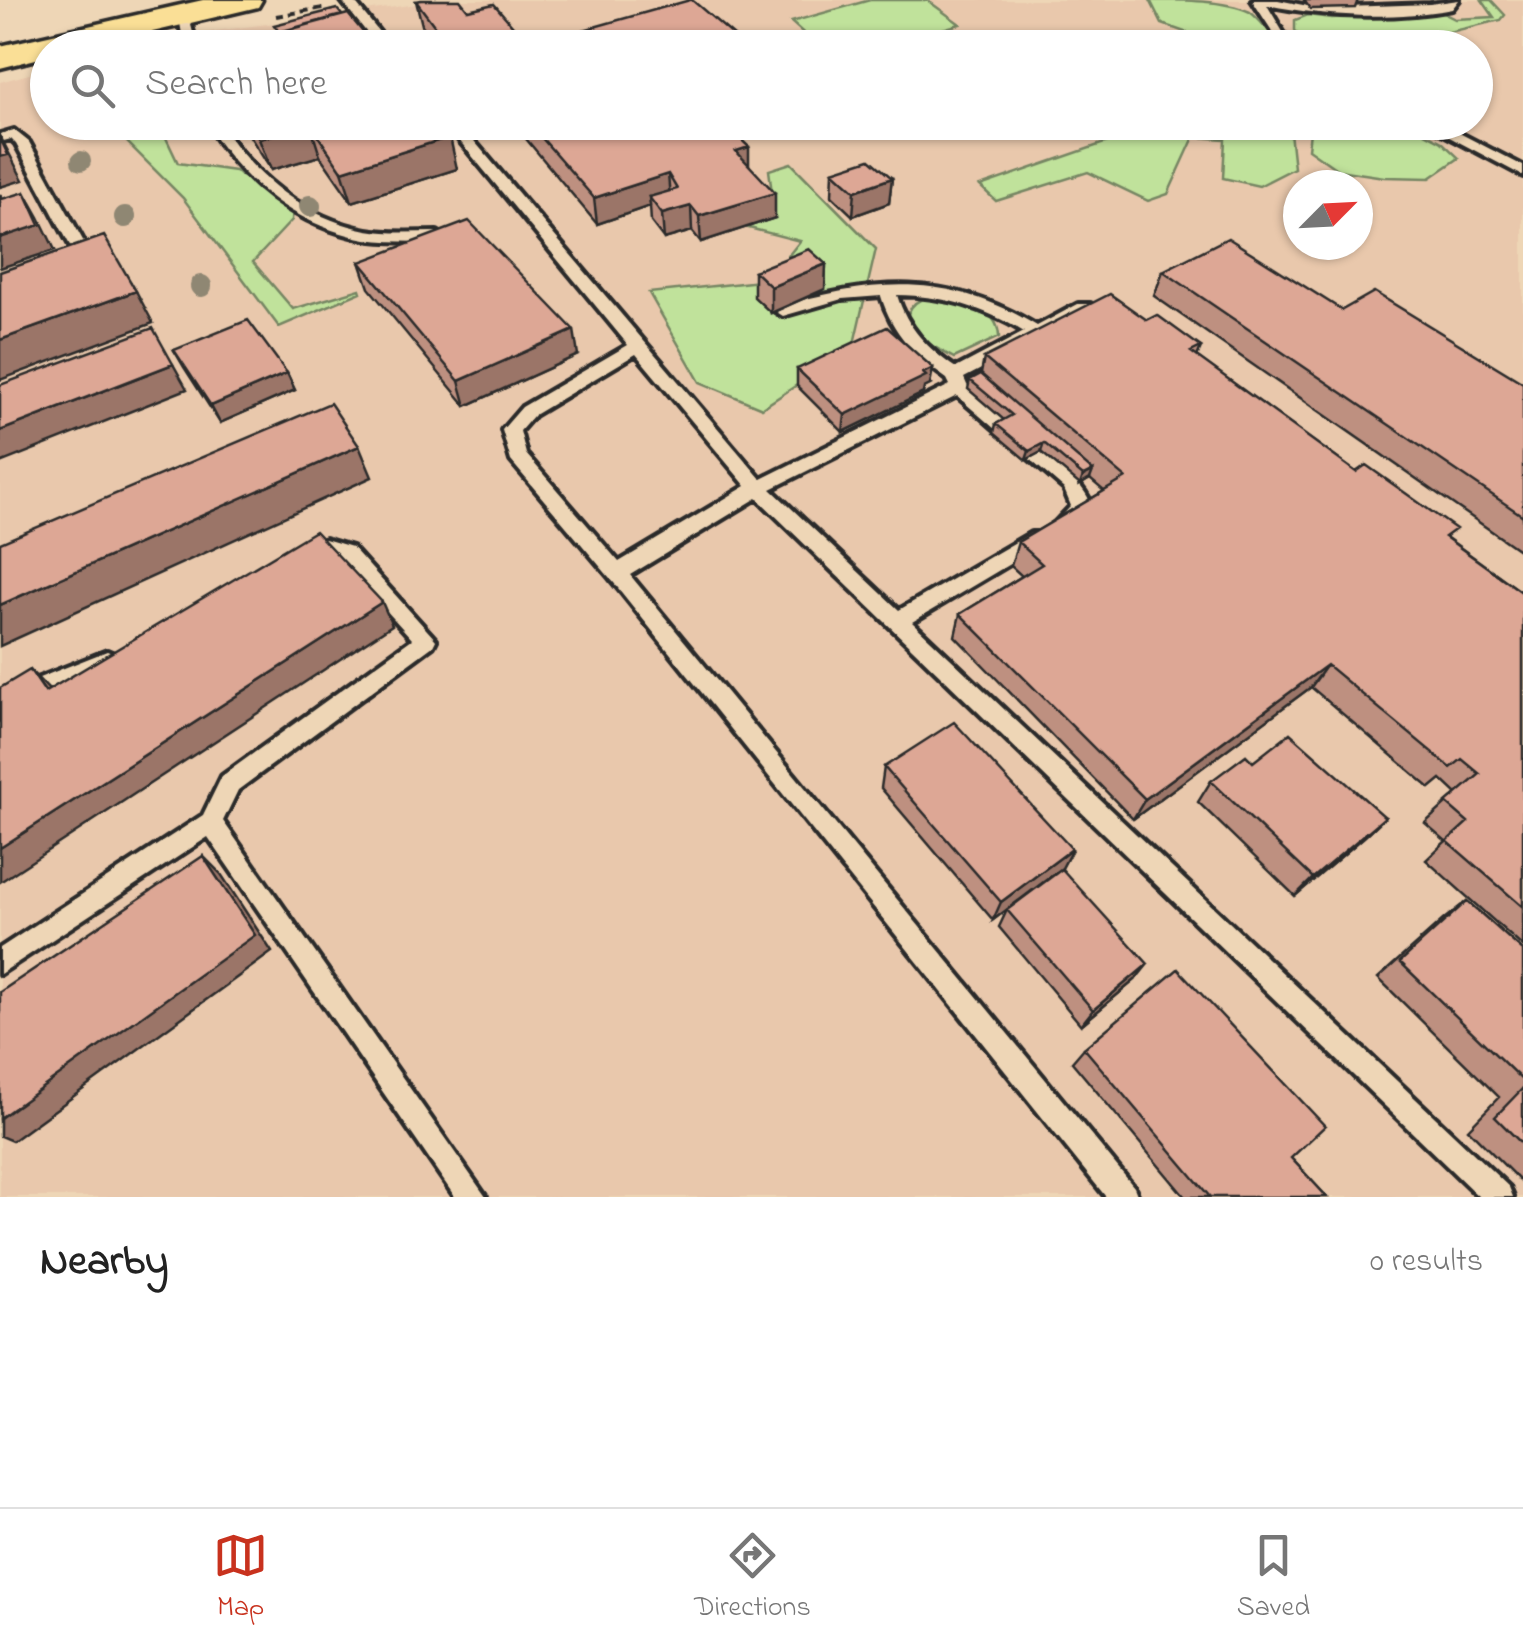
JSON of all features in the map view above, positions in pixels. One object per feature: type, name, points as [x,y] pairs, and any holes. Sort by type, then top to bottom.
[{"type":"main road","points":[[185,30],[246,0]]},
{"type":"main road","points":[[0,57],[30,53]]},
{"type":"lane","points":[[347,0],[371,30]]},
{"type":"lane","points":[[1260,0],[1318,12],[1430,8],[1448,6],[1453,0]]},
{"type":"lane","points":[[1260,0],[1276,30]]},
{"type":"lane","points":[[0,138],[14,134],[22,142],[90,267],[72,274]]},
{"type":"lane","points":[[222,140],[242,169],[304,210],[360,233],[437,237]]},
{"type":"lane","points":[[465,140],[758,488],[1500,1197]]},
{"type":"lane","points":[[1462,140],[1523,172]]},
{"type":"lane","points":[[887,290],[902,331],[915,348],[1071,484],[1081,500],[1074,518],[897,621]]},
{"type":"lane","points":[[784,311],[841,294],[943,291],[974,298],[1034,331]]},
{"type":"lane","points":[[617,574],[758,488],[957,382],[1034,331],[1096,302]]},
{"type":"lane","points":[[638,346],[528,412],[510,430],[517,456],[1124,1197]]},
{"type":"lane","points":[[0,962],[211,822],[230,783],[426,640],[345,552],[325,546],[294,564]]},
{"type":"lane","points":[[0,710],[41,686],[132,649]]},
{"type":"lane","points":[[211,822],[472,1197]]},
{"type":"shaded area","points":[[448,0],[1523,0],[1523,1197],[0,1197],[0,82],[30,74],[30,140],[1493,140],[1493,30],[223,30]]},
{"type":"green space","points":[[870,0],[927,0],[960,24],[939,30],[800,30],[791,22]]},
{"type":"green space","points":[[1150,0],[1240,8],[1250,12],[1268,30],[1179,30],[1162,24]]},
{"type":"green space","points":[[1482,0],[1491,0],[1505,15],[1501,20],[1458,30],[1295,30],[1295,20],[1308,15],[1331,18],[1441,12],[1455,19],[1494,17]]},
{"type":"green space","points":[[125,140],[167,140],[178,163],[235,171],[293,208],[292,220],[253,262],[293,309],[360,289],[361,292],[279,327],[183,198]]},
{"type":"green space","points":[[1113,140],[1193,140],[1168,194],[1148,201],[1088,172],[996,201],[980,186]]},
{"type":"green space","points":[[1225,140],[1291,140],[1294,168],[1283,170],[1283,174],[1259,186],[1223,178]]},
{"type":"green space","points":[[1309,140],[1438,140],[1459,158],[1430,178],[1384,177],[1373,175],[1373,170],[1338,170],[1308,149]]},
{"type":"green space","points":[[791,163],[876,249],[853,348],[762,408],[700,382],[649,293],[769,280],[800,241],[733,224],[773,200],[769,170]]},
{"type":"green space","points":[[943,297],[987,313],[999,337],[954,358],[924,341],[907,318],[909,312],[920,300]]},
{"type":"building","points":[[460,0],[468,10],[494,4],[516,30],[438,30],[416,1]]},
{"type":"building","points":[[692,0],[727,30],[584,30]]},
{"type":"building","points":[[337,9],[342,15],[286,30],[278,30],[274,25]]},
{"type":"building","points":[[348,14],[361,30],[288,30]]},
{"type":"building","points":[[0,138],[8,155],[0,157]]},
{"type":"building","points":[[321,140],[440,140],[342,171]]},
{"type":"building","points":[[544,140],[742,140],[749,147],[736,151],[775,193],[699,216],[691,206],[662,214],[649,197],[677,189],[668,174],[594,198]]},
{"type":"building","points":[[870,159],[892,178],[855,191],[833,171]]},
{"type":"building","points":[[25,192],[40,225],[0,238],[0,194],[2,199]]},
{"type":"building","points":[[469,221],[574,330],[459,381],[360,262]]},
{"type":"building","points":[[104,236],[136,291],[0,340],[0,272]]},
{"type":"building","points":[[1228,238],[1342,310],[1374,292],[1523,383],[1523,516],[1163,271]]},
{"type":"building","points":[[809,249],[826,264],[771,287],[754,271]]},
{"type":"building","points":[[1110,294],[1147,320],[1157,315],[1201,347],[1191,352],[1356,472],[1366,465],[1456,529],[1445,537],[1523,593],[1523,907],[1447,841],[1468,822],[1446,803],[1480,774],[1462,759],[1451,768],[1327,665],[1145,799],[960,614],[1042,564],[1018,542],[1126,478],[984,358]]},
{"type":"building","points":[[248,320],[287,373],[211,406],[174,350]]},
{"type":"building","points":[[887,327],[933,368],[923,373],[926,376],[845,415],[797,369]]},
{"type":"building","points":[[153,328],[173,364],[0,431],[0,385]]},
{"type":"building","points":[[981,374],[1093,471],[1083,476],[1044,443],[1029,451],[996,424],[1012,415],[970,380]]},
{"type":"building","points":[[330,403],[359,446],[0,605],[0,543]]},
{"type":"building","points":[[315,531],[382,602],[0,848],[0,688],[30,670],[45,692]]},
{"type":"building","points":[[954,722],[1072,849],[1001,902],[884,767]]},
{"type":"building","points":[[1290,733],[1385,817],[1313,878],[1211,781],[1246,755],[1253,762]]},
{"type":"building","points":[[203,856],[255,935],[0,1118],[0,992]]},
{"type":"building","points":[[1062,869],[1148,964],[1093,1010],[1007,910]]},
{"type":"building","points":[[1467,901],[1523,951],[1523,1081],[1400,962]]},
{"type":"building","points":[[1178,969],[1325,1126],[1291,1158],[1327,1197],[1210,1197],[1084,1048]]},
{"type":"building","points":[[1523,1088],[1523,1145],[1495,1117]]}]
